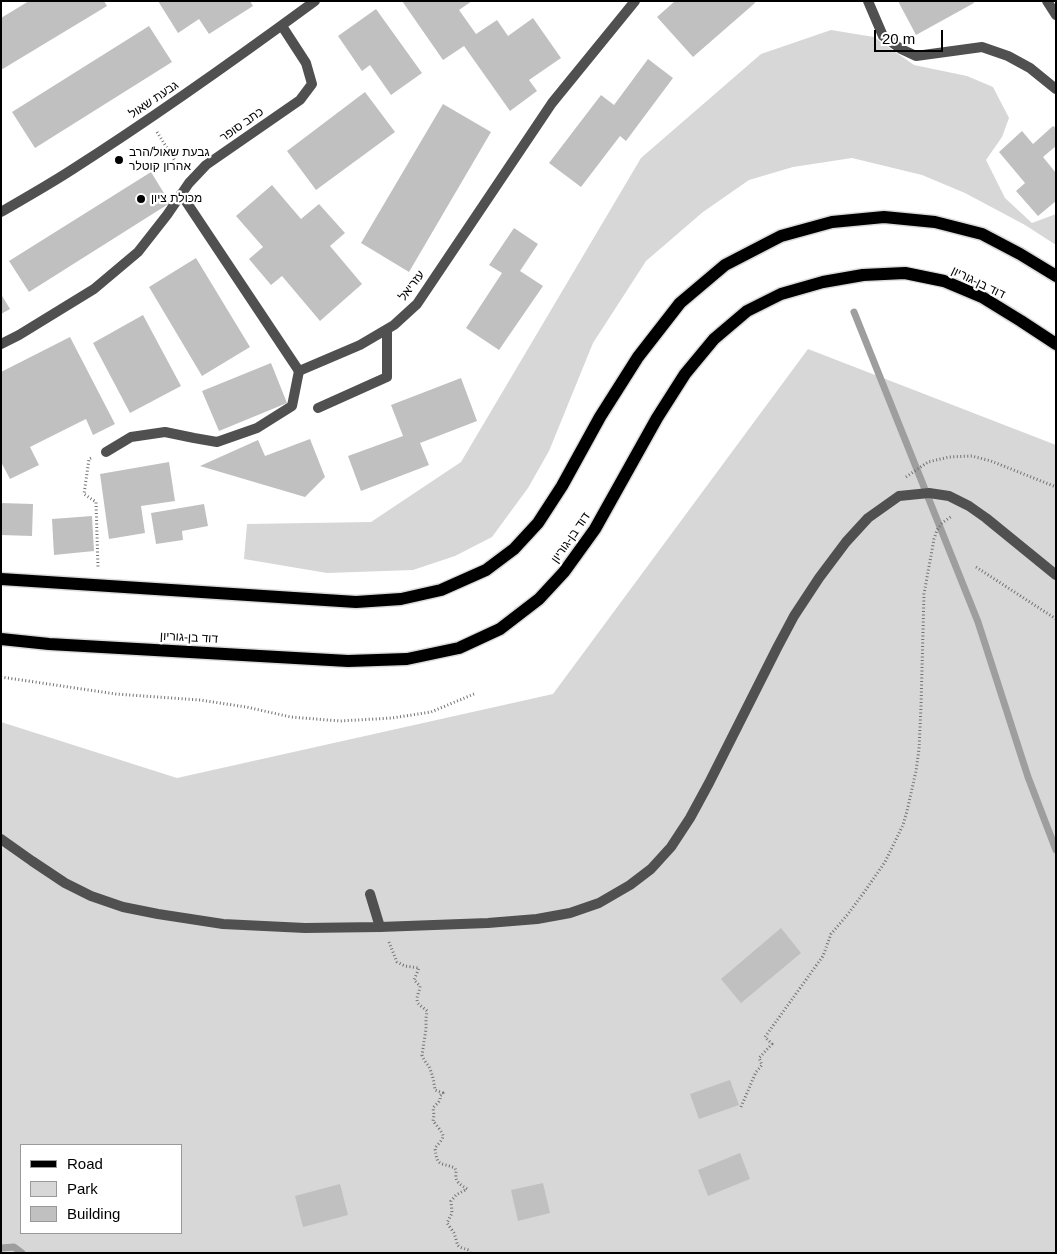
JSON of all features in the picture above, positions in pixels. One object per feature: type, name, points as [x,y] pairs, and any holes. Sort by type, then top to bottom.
[{"type":"main road","points":[[1,579],[356,602],[400,599],[442,590],[486,570],[514,549],[538,523],[638,357],[680,303],[725,265],[781,236],[832,222],[884,217],[935,222],[982,234],[1056,276]]},
{"type":"main road","name":"דוד בן-גוריון","points":[[1,639],[59,645],[348,661],[406,659],[460,648],[500,629],[539,599],[564,572],[595,529],[657,418],[685,374],[714,339],[747,311],[782,294],[823,282],[863,275],[905,274],[944,281],[982,297],[1056,344]]},
{"type":"street","name":"גבעת שאול","points":[[1,212],[72,169],[224,68],[315,1]]},
{"type":"street","name":"עזריאל","points":[[299,371],[360,345],[387,330],[417,304],[552,103],[635,1]]},
{"type":"street","points":[[868,1],[883,36],[901,49],[916,56],[982,47],[1008,56],[1023,64],[1056,89]]},
{"type":"street","points":[[1047,1],[1056,15]]},
{"type":"street","name":"כתב סופר","points":[[1,344],[19,335],[102,282],[138,252],[189,183],[206,165],[300,100],[312,84],[306,63],[282,26]]},
{"type":"street","points":[[106,452],[131,437],[165,432],[217,442],[257,428],[292,406],[299,371],[181,194]]},
{"type":"street","points":[[318,408],[387,377],[387,330]]},
{"type":"street","points":[[1,839],[65,883],[91,896],[123,907],[223,924],[305,928],[384,927],[488,923],[537,919],[570,913],[600,903],[630,885],[651,869],[671,848],[690,818],[725,754],[794,616],[846,542],[868,518],[898,496],[929,493],[949,496],[970,506],[1056,575]]},
{"type":"street","points":[[370,894],[384,927]]},
{"type":"path","points":[[148,119],[174,160]]},
{"type":"path","points":[[91,572],[98,568],[96,502],[84,494],[89,459],[106,452]]},
{"type":"path","points":[[902,480],[928,462],[949,457],[972,456],[990,461],[1056,488]]},
{"type":"path","points":[[741,1107],[756,1072],[762,1066],[759,1058],[772,1044],[765,1037],[823,956],[831,934],[866,891],[885,862],[903,825],[916,771],[919,749],[924,594],[934,540],[937,530],[942,523],[970,506]]},
{"type":"path","points":[[976,568],[1056,619]]},
{"type":"path","points":[[1,677],[116,694],[200,700],[246,707],[291,717],[340,721],[392,718],[431,712],[474,694]]},
{"type":"path","points":[[384,927],[392,940],[388,942],[397,962],[405,966],[419,968],[414,980],[420,986],[417,1000],[427,1012],[422,1058],[430,1069],[435,1090],[443,1093],[440,1096],[439,1102],[433,1108],[433,1121],[443,1136],[435,1148],[436,1158],[441,1164],[455,1168],[457,1181],[467,1189],[456,1195],[451,1201],[453,1210],[447,1223],[453,1232],[458,1246],[469,1250],[470,1253]]},
{"type":"green space","points":[[831,30],[874,37],[914,65],[967,76],[993,87],[1009,118],[1002,137],[986,160],[1005,198],[1032,223],[1056,214],[1056,245],[1025,225],[965,193],[922,175],[852,158],[793,167],[749,180],[703,212],[646,261],[593,343],[549,451],[528,488],[492,537],[455,556],[413,570],[327,573],[244,559],[247,524],[371,522],[461,462],[641,158],[761,54]]},
{"type":"green space","points":[[808,349],[1056,445],[1056,1253],[1,1253],[1,722],[177,778],[553,694]]},
{"type":"building","points":[[29,1],[104,1],[107,6],[1,70],[1,18]]},
{"type":"building","points":[[158,1],[250,1],[253,6],[209,34],[199,19],[178,33]]},
{"type":"building","points":[[402,1],[472,1],[459,10],[476,34],[497,20],[508,36],[533,18],[561,58],[529,80],[537,91],[510,111],[464,46],[443,60]]},
{"type":"building","points":[[675,1],[754,1],[755,3],[693,57],[657,17]]},
{"type":"building","points":[[898,1],[973,1],[974,3],[916,35]]},
{"type":"building","points":[[376,9],[422,73],[391,95],[370,65],[362,71],[338,36]]},
{"type":"building","points":[[149,26],[172,62],[35,148],[12,112]]},
{"type":"building","points":[[648,59],[673,78],[626,141],[620,136],[581,187],[549,163],[601,95],[614,105]]},
{"type":"building","points":[[365,92],[395,132],[316,190],[287,151]]},
{"type":"building","points":[[443,104],[491,132],[409,272],[361,243]]},
{"type":"building","points":[[1053,126],[1056,128],[1056,146],[1043,157],[1056,173],[1056,201],[1038,216],[1016,191],[1025,183],[999,152],[1022,131],[1033,144]]},
{"type":"building","points":[[151,172],[170,203],[29,292],[9,261]]},
{"type":"building","points":[[272,185],[301,219],[319,204],[345,233],[330,246],[362,284],[320,321],[282,276],[271,285],[249,259],[263,247],[236,216]]},
{"type":"building","points":[[514,228],[538,244],[520,271],[543,286],[499,350],[466,328],[502,273],[489,265]]},
{"type":"building","points":[[196,258],[250,347],[202,376],[149,287]]},
{"type":"building","points":[[1,294],[10,309],[1,314]]},
{"type":"building","points":[[143,315],[181,386],[130,413],[93,343]]},
{"type":"building","points":[[70,337],[115,424],[93,435],[86,419],[30,447],[39,465],[10,479],[1,462],[1,372]]},
{"type":"building","points":[[271,363],[287,403],[219,431],[202,391]]},
{"type":"building","points":[[461,378],[477,421],[420,443],[429,465],[361,491],[348,456],[403,436],[391,405]]},
{"type":"building","points":[[310,439],[325,477],[305,497],[200,466],[258,440],[265,456]]},
{"type":"building","points":[[169,462],[175,501],[141,506],[145,533],[109,539],[100,474]]},
{"type":"building","points":[[1,503],[33,504],[32,536],[1,535]]},
{"type":"building","points":[[204,504],[208,526],[182,531],[183,540],[156,544],[151,513]]},
{"type":"building","points":[[92,516],[94,551],[54,555],[52,519]]},
{"type":"building","points":[[781,928],[801,953],[741,1003],[721,979]]},
{"type":"building","points":[[730,1080],[739,1105],[699,1119],[690,1094]]},
{"type":"building","points":[[740,1153],[750,1179],[708,1196],[698,1170]]},
{"type":"building","points":[[543,1183],[550,1213],[518,1221],[511,1190]]},
{"type":"building","points":[[340,1184],[348,1215],[303,1227],[295,1196]]},
{"type":"waterway","points":[[854,312],[978,622],[1028,777],[1056,850]]},
{"type":"waterway","points":[[1,1248],[14,1247],[22,1253]]},
{"type":"place","name":"גבעת שאול/הרב אהרון קוטלר","points":[[119,160]]},
{"type":"place","name":"מכולת ציון","points":[[141,199]]}]
